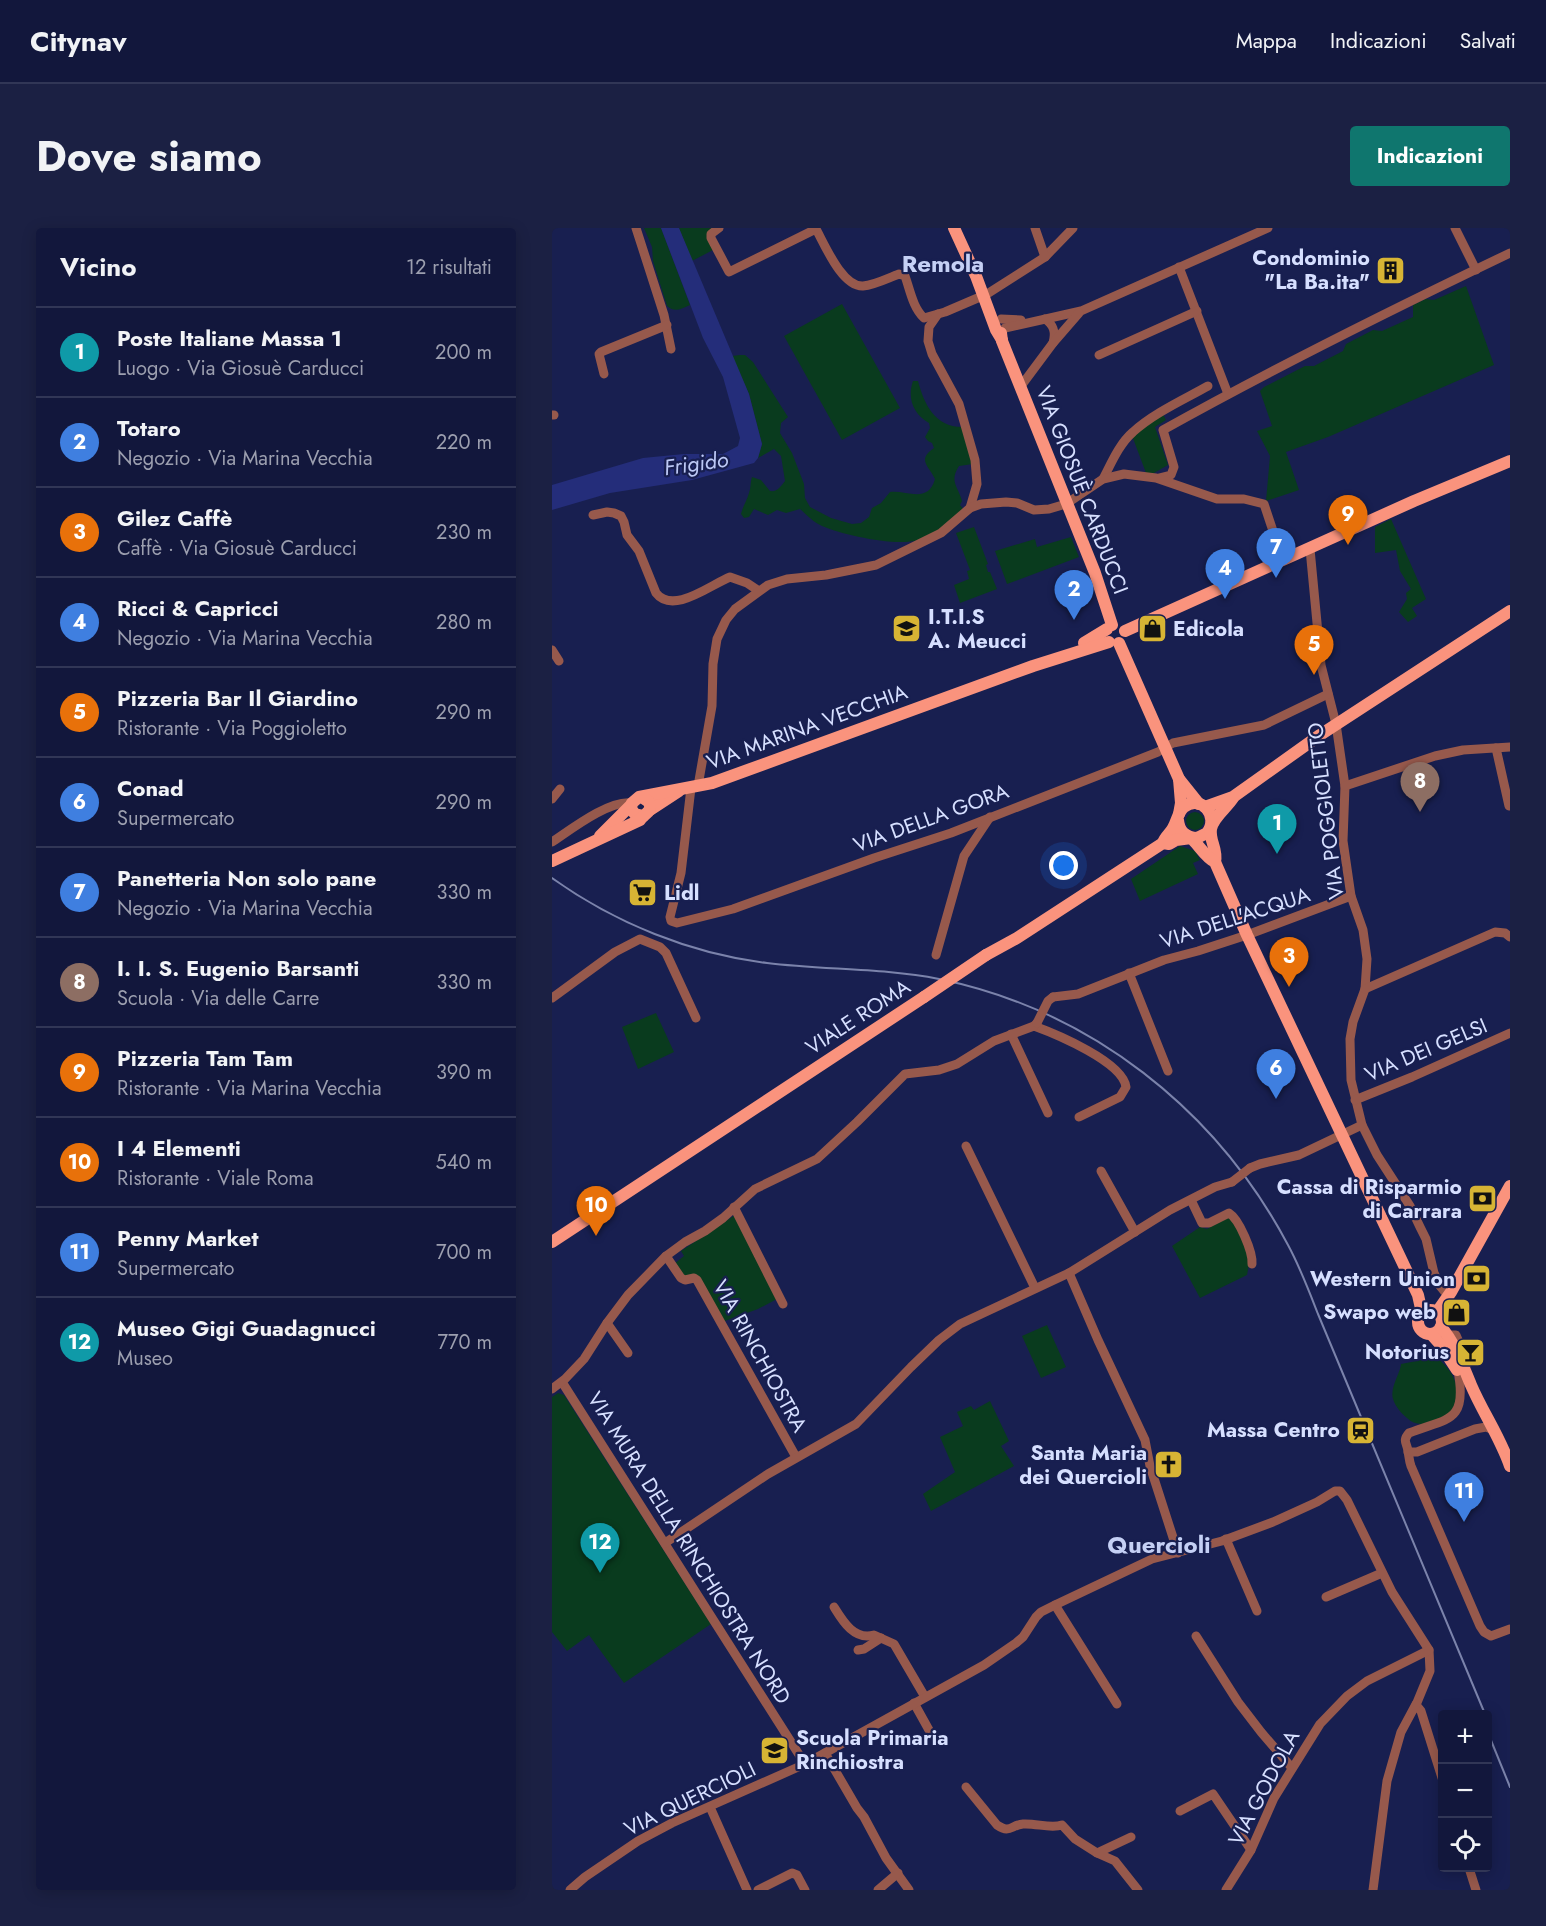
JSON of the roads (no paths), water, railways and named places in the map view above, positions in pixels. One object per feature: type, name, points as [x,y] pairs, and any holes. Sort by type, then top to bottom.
[{"type":"main road","name":"VIA GIOSUÈ CARDUCCI","points":[[956,228],[985,295],[1001,319]]},
{"type":"main road","name":"VIA GIOSUÈ CARDUCCI","points":[[985,295],[996,330],[1002,337],[1014,369],[1024,382],[1066,504],[1095,573],[1112,635],[1179,778],[1202,805]]},
{"type":"main road","points":[[1112,635],[1125,638],[1125,632],[1414,501],[1510,461]]},
{"type":"main road","points":[[1191,838],[1203,837],[1233,797],[1336,724],[1510,611]]},
{"type":"main road","name":"VIA MARINA VECCHIA","points":[[552,861],[597,840],[619,825],[635,802],[662,792],[712,783],[946,697],[966,687],[1112,635]]},
{"type":"main road","name":"VIA GIOSUÈ CARDUCCI","points":[[1178,817],[1181,803],[1179,778]]},
{"type":"main road","name":"VIA MARINA VECCHIA","points":[[619,825],[636,822],[646,813],[689,788]]},
{"type":"main road","points":[[1163,843],[1164,838],[1172,831],[1178,817],[1188,805],[1202,805],[1233,797]]},
{"type":"main road","points":[[635,802],[649,802],[646,813],[634,814],[635,802]]},
{"type":"main road","points":[[1202,805],[1212,816],[1211,836],[1217,854],[1215,862],[1247,935],[1418,1295],[1422,1313]]},
{"type":"main road","points":[[1178,817],[1181,831],[1200,846],[1208,859],[1215,862]]},
{"type":"main road","name":"VIALE ROMA","points":[[552,1242],[986,955],[1017,938],[1163,843],[1169,844],[1176,840],[1191,838]]},
{"type":"main road","points":[[1437,1312],[1450,1294],[1510,1186]]},
{"type":"main road","points":[[1440,1332],[1423,1331],[1418,1320],[1422,1313],[1429,1310],[1437,1312],[1442,1319],[1440,1332],[1509,1458]]},
{"type":"street","points":[[636,228],[667,325],[671,349]]},
{"type":"street","points":[[719,228],[711,234],[711,238],[729,272],[816,229],[838,268],[853,283],[862,286],[902,274],[905,276],[913,301],[924,318],[985,295],[1045,257],[1073,228]]},
{"type":"street","points":[[1035,228],[1045,257]]},
{"type":"street","points":[[1002,337],[1005,328],[1081,311],[1268,228]]},
{"type":"street","points":[[1455,228],[1476,270]]},
{"type":"street","points":[[1181,486],[1176,479],[1163,430],[1228,394],[1510,253]]},
{"type":"street","points":[[1179,267],[1228,394]]},
{"type":"street","points":[[1024,382],[1053,343],[1081,311]]},
{"type":"street","points":[[1099,355],[1197,311]]},
{"type":"street","points":[[938,314],[929,327],[928,341],[932,354],[959,404],[975,460],[976,484],[970,508]]},
{"type":"street","points":[[1001,319],[1033,321]]},
{"type":"street","points":[[1045,319],[1054,328],[1053,343]]},
{"type":"street","points":[[604,374],[599,354],[601,352],[667,325]]},
{"type":"street","points":[[1103,479],[1113,459],[1131,433],[1166,409],[1208,386]]},
{"type":"street","points":[[1156,478],[1171,475],[1174,467]]},
{"type":"street","points":[[689,788],[712,706],[713,664],[717,639],[723,625],[735,609],[768,585],[787,579],[826,575],[876,565],[940,533],[970,508],[994,502],[1012,502],[1034,510],[1049,509],[1066,504],[1103,479],[1124,474],[1156,478],[1217,499],[1244,499],[1264,504],[1284,561]]},
{"type":"street","points":[[593,515],[608,512],[621,516],[627,535],[639,551],[660,599],[667,602],[678,601],[730,577],[747,583],[759,591]]},
{"type":"street","name":"VIA POGGIOLETTO","points":[[1310,549],[1321,665],[1336,724],[1345,786],[1343,841],[1351,896],[1363,930],[1367,959],[1365,989],[1353,1022],[1350,1039],[1351,1080],[1362,1125],[1377,1155],[1410,1206],[1426,1239],[1434,1273],[1440,1286],[1443,1291],[1450,1294]]},
{"type":"street","points":[[552,650],[559,661]]},
{"type":"street","name":"VIA DELLA GORA","points":[[689,788],[681,873],[670,917],[671,921],[677,923],[734,909],[874,858],[951,833],[1158,752],[1173,743],[1264,725],[1328,694]]},
{"type":"street","points":[[1345,786],[1435,756],[1463,750],[1510,747]]},
{"type":"street","points":[[1496,748],[1509,806]]},
{"type":"street","points":[[552,800],[560,789]]},
{"type":"street","points":[[553,840],[612,806],[635,802]]},
{"type":"street","points":[[592,816],[605,816],[619,825]]},
{"type":"street","points":[[936,955],[964,856],[990,817]]},
{"type":"street","name":"VIA DELL'ACQUA","points":[[1036,1024],[1048,1001],[1053,997],[1078,994],[1164,960],[1247,935],[1351,896]]},
{"type":"street","points":[[1365,989],[1495,932],[1505,933],[1510,937]]},
{"type":"street","points":[[552,998],[615,952],[640,939],[660,947],[666,953],[696,1018]]},
{"type":"street","points":[[1129,973],[1168,1071]]},
{"type":"street","points":[[552,1389],[584,1359],[628,1295],[666,1256],[705,1231],[755,1188],[817,1159],[905,1074],[939,1070],[957,1064],[994,1041],[1036,1024],[1073,1042],[1124,1077],[1126,1087],[1120,1097],[1079,1117]]},
{"type":"street","name":"VIA DEI GELSI","points":[[1355,1100],[1510,1033]]},
{"type":"street","points":[[1011,1034],[1048,1113]]},
{"type":"street","name":"VIA RINCHIOSTRA","points":[[665,1543],[732,1497],[855,1424],[911,1366],[960,1324],[1069,1273],[1191,1200],[1215,1187],[1232,1182],[1250,1168],[1299,1155],[1362,1125]]},
{"type":"street","points":[[966,1146],[1035,1288]]},
{"type":"street","points":[[1101,1171],[1135,1232]]},
{"type":"street","points":[[1191,1200],[1202,1223],[1209,1223],[1229,1213],[1235,1217],[1252,1257],[1252,1264]]},
{"type":"street","points":[[734,1207],[783,1304]]},
{"type":"street","name":"VIA RINCHIOSTRA","points":[[666,1256],[681,1278],[697,1280],[796,1457]]},
{"type":"street","points":[[1069,1273],[1145,1440],[1150,1466],[1178,1553]]},
{"type":"street","points":[[607,1323],[628,1353]]},
{"type":"street","points":[[1465,1376],[1455,1413],[1442,1423],[1409,1433],[1404,1440],[1411,1466],[1480,1626],[1491,1636],[1510,1629]]},
{"type":"street","name":"VIA MURA DELLA RINCHIOSTRA NORD","points":[[562,1382],[805,1764]]},
{"type":"street","points":[[1408,1452],[1417,1452],[1475,1429],[1486,1427],[1494,1430]]},
{"type":"street","name":"VIA QUERCIOLI","points":[[570,1890],[638,1841],[672,1823],[805,1764],[1006,1650],[1023,1637],[1041,1612],[1152,1559],[1227,1539],[1273,1522],[1335,1491],[1340,1491],[1347,1500],[1392,1592],[1429,1650]]},
{"type":"street","points":[[1227,1539],[1257,1611]]},
{"type":"street","points":[[1326,1597],[1383,1573]]},
{"type":"street","points":[[1055,1605],[1117,1704]]},
{"type":"street","points":[[834,1606],[847,1628],[869,1637],[874,1635],[894,1644],[925,1697]]},
{"type":"street","points":[[1196,1636],[1238,1702],[1292,1768]]},
{"type":"street","points":[[858,1650],[882,1638]]},
{"type":"street","points":[[1373,1890],[1387,1781],[1401,1732],[1430,1671],[1429,1650]]},
{"type":"street","name":"VIA GODOLA","points":[[1226,1890],[1251,1850],[1267,1811],[1320,1724],[1347,1696],[1367,1681],[1429,1650]]},
{"type":"street","points":[[914,1703],[929,1730]]},
{"type":"street","points":[[1416,1704],[1421,1711],[1438,1765]]},
{"type":"street","points":[[825,1753],[886,1858],[909,1890]]},
{"type":"street","points":[[966,1787],[997,1825],[1003,1829],[1007,1830],[1020,1824],[1036,1823],[1062,1826],[1075,1839],[1120,1866],[1138,1890]]},
{"type":"street","points":[[1180,1810],[1213,1794],[1251,1850]]},
{"type":"street","points":[[710,1807],[747,1890]]},
{"type":"street","points":[[1097,1853],[1131,1837]]},
{"type":"street","points":[[1470,1872],[1476,1890]]},
{"type":"street","points":[[758,1890],[792,1873],[797,1875],[805,1890]]},
{"type":"street","points":[[878,1890],[898,1874]]},
{"type":"water","name":"Frigido","points":[[661,228],[679,228],[749,394],[762,444],[758,458],[754,463],[692,480],[610,493],[552,510],[552,485],[643,458],[684,454],[723,454],[738,446],[740,438],[723,377],[703,338]]},
{"type":"railway","points":[[552,878],[601,909],[628,922],[682,944],[710,952],[767,963],[918,975],[994,994],[1047,1015],[1097,1041],[1143,1073],[1186,1109],[1224,1150],[1259,1196],[1292,1253],[1483,1710]]},
{"type":"railway","points":[[1492,1743],[1510,1787]]},
{"type":"place","name":"Condominio \"La Ba.ita\"","points":[[1391,270]]},
{"type":"place","name":"Pizzeria Tam Tam","points":[[1348,545]]},
{"type":"place","name":"Panetteria Non solo pane","points":[[1276,578]]},
{"type":"place","name":"Ricci & Capricci","points":[[1225,599]]},
{"type":"place","name":"Totaro","points":[[1074,620]]},
{"type":"place","name":"I.T.I.S A. Meucci","points":[[907,629]]},
{"type":"place","name":"Edicola","points":[[1152,629]]},
{"type":"place","name":"Pizzeria Bar Il Giardino","points":[[1314,675]]},
{"type":"place","name":"I. I. S. Eugenio Barsanti","points":[[1420,812]]},
{"type":"place","name":"Poste Italiane Massa 1","points":[[1277,854]]},
{"type":"place","name":"Lidl","points":[[643,893]]},
{"type":"place","name":"Gilez Caffè","points":[[1289,987]]},
{"type":"place","name":"Conad","points":[[1276,1099]]},
{"type":"place","name":"Cassa di Risparmio di Carrara","points":[[1483,1199]]},
{"type":"place","name":"I 4 Elementi","points":[[596,1236]]},
{"type":"place","name":"Western Union","points":[[1476,1279]]},
{"type":"place","name":"Swapo web","points":[[1457,1312]]},
{"type":"place","name":"Notorius","points":[[1470,1352]]},
{"type":"place","name":"Massa Centro","points":[[1361,1430]]},
{"type":"place","name":"Santa Maria dei Quercioli","points":[[1168,1465]]},
{"type":"place","name":"Penny Market","points":[[1464,1522]]},
{"type":"place","name":"Museo Gigi Guadagnucci","points":[[600,1573]]},
{"type":"place","name":"Scuola Primaria Rinchiostra","points":[[775,1750]]},
{"type":"district","name":"Remola","points":[[943,263]]},
{"type":"district","name":"Quercioli","points":[[1159,1544]]}]
